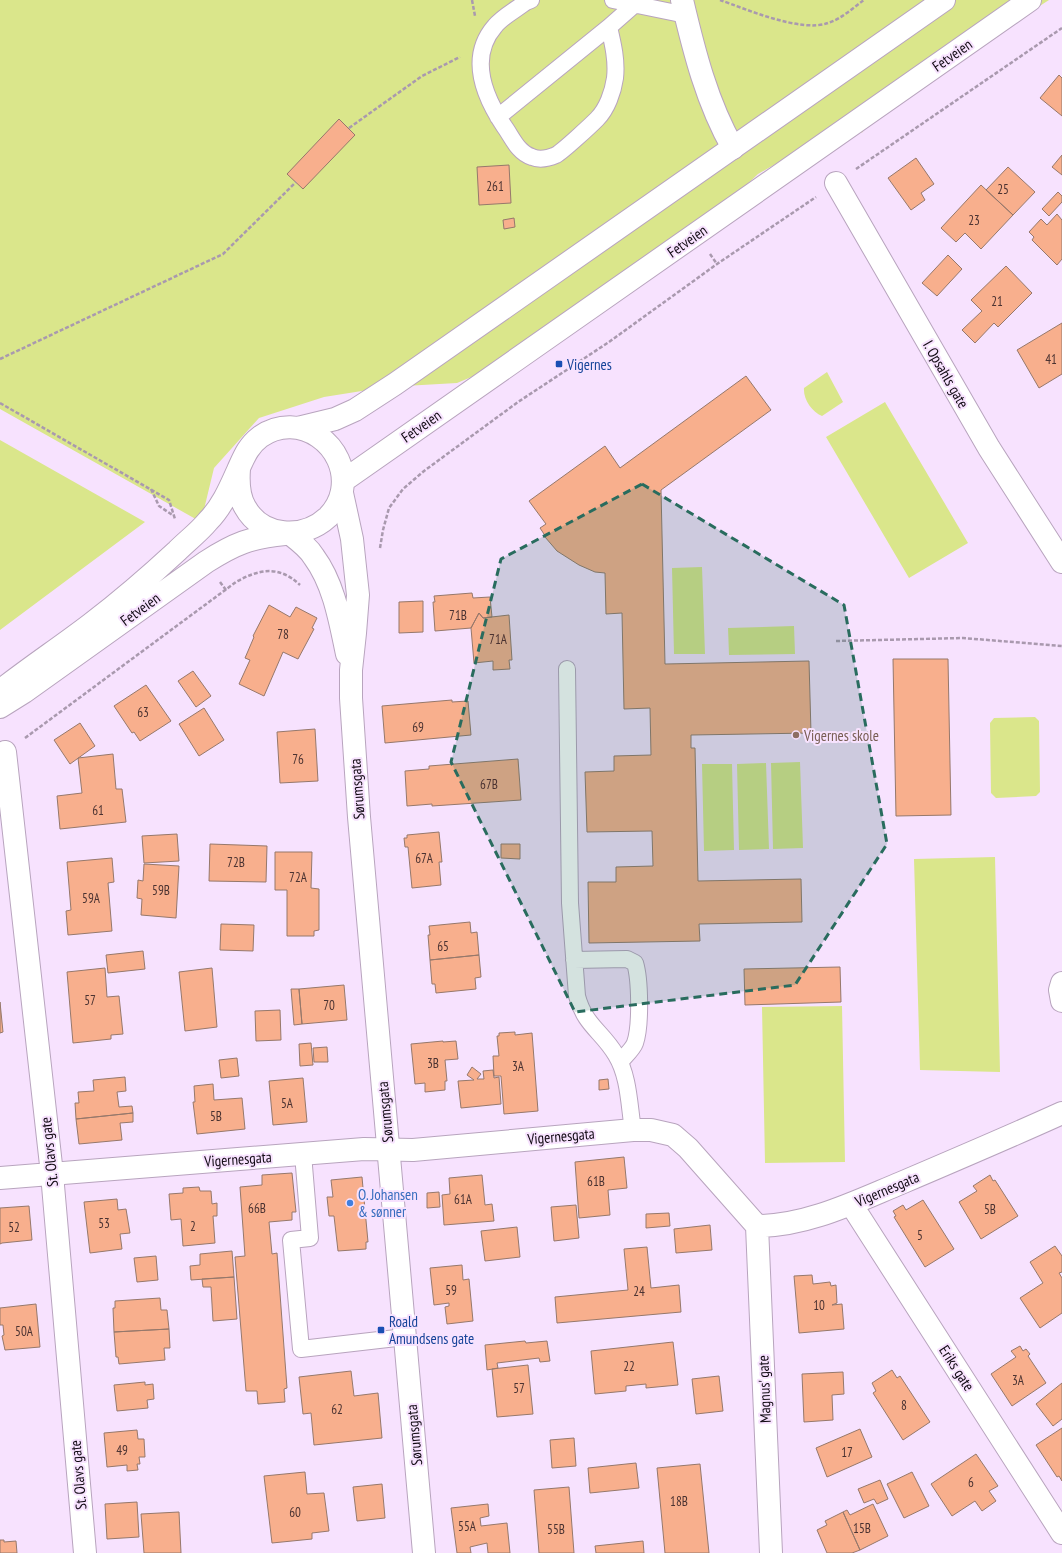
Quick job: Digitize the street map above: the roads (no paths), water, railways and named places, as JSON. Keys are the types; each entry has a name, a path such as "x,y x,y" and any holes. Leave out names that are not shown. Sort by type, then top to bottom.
{"main road":[{"path":"298,428 310,431 321,437 330,446 337,456 342,468 342,487 337,504 331,514 322,522 301,532 289,533 276,531 264,526 253,518 245,507 240,495 238,482 239,469 243,456 260,437 272,431 285,428 298,428 335,419 355,410 395,384 944,0"},
{"name":"Fetveien","path":"342,487 1030,0"},
{"path":"684,8 710,99 722,128 733,148"},
{"name":"I. Opsahls gate","path":"836,183 989,448 1062,562"},
{"name":"Fetveien","path":"0,691 90,625 140,585 209,521 224,500 239,469"},
{"name":"Sørumsgata","path":"342,487 352,539 358,595 351,670 351,698 358,804 424,1553"},
{"name":"Fetveien","path":"0,707 24,692 225,550 246,540 261,536 289,533"},
{"name":"Sørumsgata","path":"289,533 304,545 314,557 324,574 334,598 351,670"},
{"name":"St. Olavs gate","path":"2,754 52,1174 85,1553"},
{"path":"1062,983 1060,990 1062,1001"},
{"name":"Vigernesgata","path":"0,1178 364,1149 413,1150 633,1130 651,1130 673,1135 688,1148 756,1226 766,1226 821,1216 981,1150 1062,1113"},
{"name":"Eriks gate","path":"851,1204 1062,1533"},
{"name":"Magnus' gate","path":"756,1226 771,1553"}],"lane":[{"path":"531,0 526,2 495,26 485,43 480,58 481,77 487,95 498,117 521,151 532,157 545,159 556,155 597,119 610,100 615,79 616,56 609,27"},
{"path":"613,0 634,4 684,8"},
{"path":"498,117 609,27 634,4"},
{"path":"567,669 570,902 577,996 580,1009 586,1019 615,1053 620,1062 626,1083 633,1130"},
{"path":"574,960 628,958 635,963 638,973 638,1023 635,1044 620,1062"},
{"path":"303,1154 310,1238 291,1240 301,1349 405,1337"}],"place":[{"name":"Vigernes","path":"559,364"},
{"name":"Vigernes skole","path":"796,735"},
{"name":"O. Johansen & sønner","path":"350,1203"},
{"name":"Roald Amundsens gate","path":"381,1330"}]}
